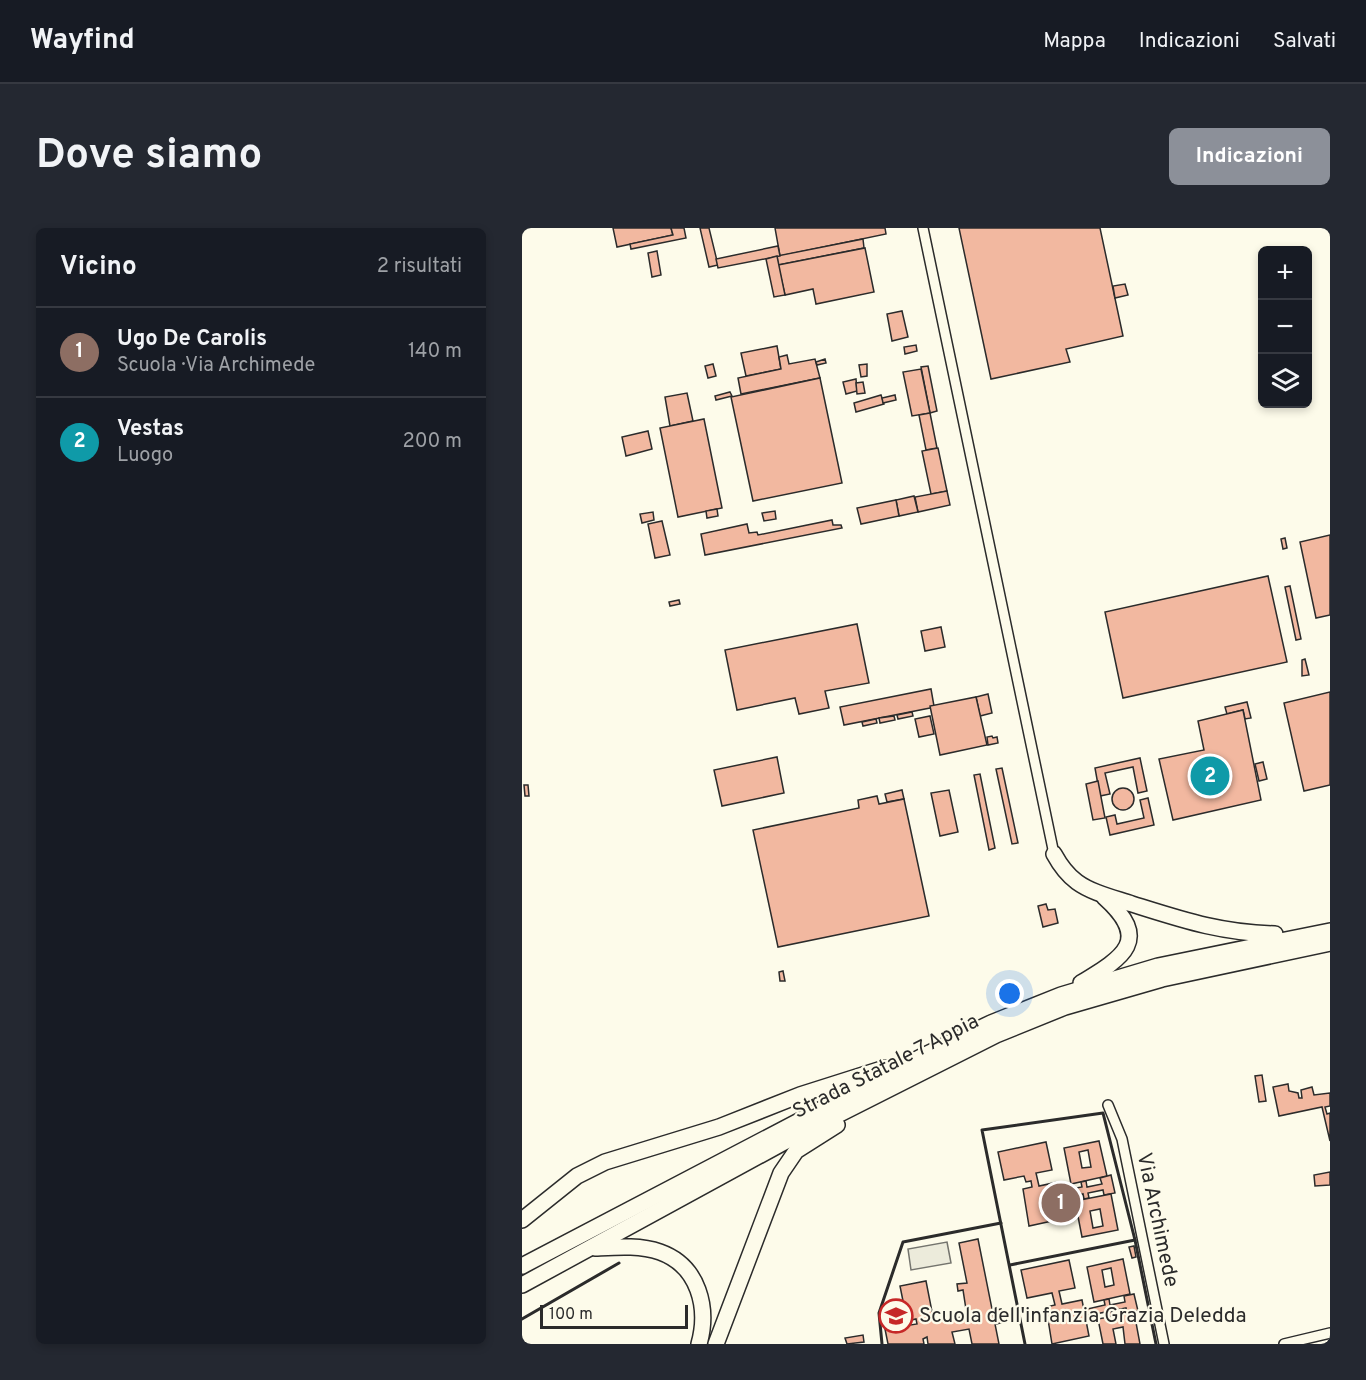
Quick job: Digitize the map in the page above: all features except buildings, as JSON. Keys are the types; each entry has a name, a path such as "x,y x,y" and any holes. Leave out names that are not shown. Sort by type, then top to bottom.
{"highway":[{"path":"1054,854 1064,871 1078,883 1099,893 1209,928 1238,933 1299,935"},
{"path":"1061,995 1114,963 1127,949 1130,932 1123,915 1099,893"},
{"name":"Strada Statale 7 Appia","path":"522,1266 925,1055 991,1023 1061,995 1158,966 1299,935 1330,931"},
{"name":"Strada Statale 7 Appia","path":"522,1285 788,1140 996,1035 1065,1007 1162,979 1330,944"},
{"path":"522,1220 577,1176 605,1162 719,1127 800,1095 925,1055"},
{"path":"716,1344 781,1173 796,1151 905,1080"},
{"path":"592,1248 641,1249 660,1252 681,1264 693,1279 701,1295 704,1314 699,1344"}],"street":[{"path":"923,228 1054,854"},
{"name":"Via Archimede","path":"1108,1105 1122,1139 1164,1344"},
{"path":"1284,1344 1330,1333"}],"shaded area":[{"path":"947,1242 951,1263 911,1270 908,1249"}],"wall":[{"path":"1025,1344 982,1130 1103,1113 1135,1240 1156,1344"},
{"path":"882,1344 879,1313 903,1242 1001,1223"},
{"path":"1010,1265 1135,1240"},
{"path":"522,1319 619,1263"}],"place":[{"name":"Vestas","path":"1210,776"},
{"name":"Ugo De Carolis","path":"1061,1203"},
{"name":"Scuola dell'infanzia Grazia Deledda","path":"896,1316"}]}
